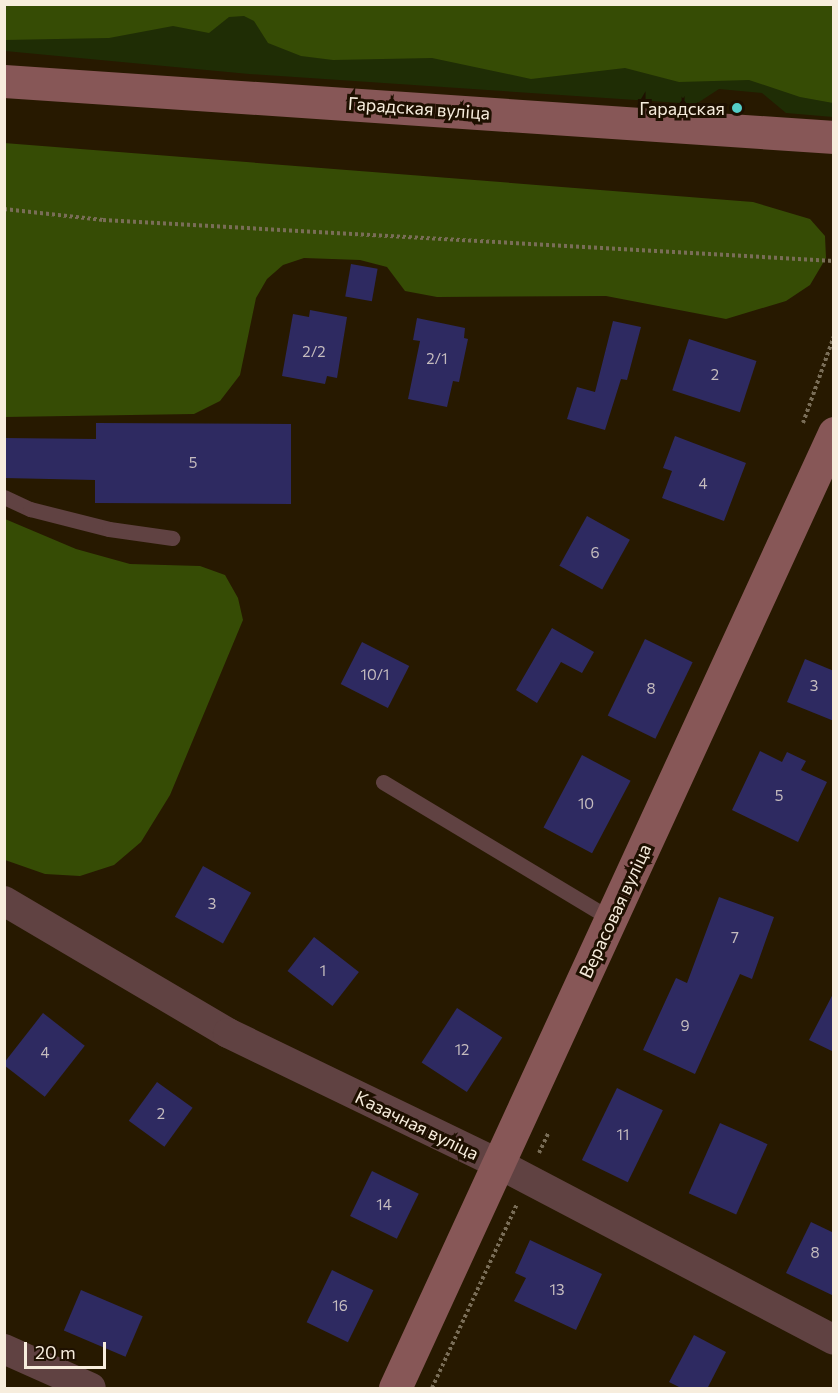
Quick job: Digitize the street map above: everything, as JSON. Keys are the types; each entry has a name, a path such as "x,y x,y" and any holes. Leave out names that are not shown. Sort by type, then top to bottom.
{"street":[{"name":"Гарадская вуліца","path":"4,81 834,137"},
{"name":"Верасовая вуліца","path":"396,1389 834,433"},
{"name":"Казачная вуліца","path":"4,901 228,1033 499,1164 834,1340"},
{"path":"4,1349 91,1389"}],"lane":[{"path":"4,497 30,509 98,526 172,538"},
{"path":"383,782 612,918"}],"path":[{"path":"4,209 103,220 834,261"}],"green space":[{"path":"4,5 833,5 833,117 786,113 762,93 719,89 696,104 249,74 5,51"},
{"path":"4,5 833,5 833,103 800,97 749,80 679,82 625,68 531,79 432,58 333,60 301,56 268,43 254,21 244,16 229,17 209,33 173,26 109,38 5,40"},
{"path":"4,143 753,202 810,219 825,236 826,258 810,285 786,301 726,319 606,296 437,297 405,291 387,267 360,260 304,258 283,265 267,279 256,298 240,375 220,401 194,414 5,417"},
{"path":"5,519 76,549 130,564 200,566 225,575 238,598 243,620 170,795 141,842 114,865 80,876 45,874 5,860"}],"building":[{"path":"351,264 378,269 372,301 345,296"},
{"path":"310,310 347,317 337,378 327,376 325,384 282,376 293,314 309,317"},
{"path":"417,318 465,328 464,338 468,339 459,382 453,381 447,407 408,399 420,341 413,340"},
{"path":"613,321 641,327 627,380 621,379 605,430 567,419 577,387 595,392"},
{"path":"689,339 757,361 740,412 672,390"},
{"path":"96,423 291,424 291,504 95,503 95,480 4,478 4,438 96,439"},
{"path":"675,436 746,463 724,521 662,498 672,471 663,468"},
{"path":"587,516 630,540 602,590 559,566"},
{"path":"552,628 594,652 582,673 561,662 537,703 516,690"},
{"path":"645,639 693,662 655,739 608,715"},
{"path":"362,642 409,666 388,708 341,684"},
{"path":"805,659 834,671 834,721 787,702"},
{"path":"760,751 782,762 787,752 806,761 801,770 827,782 798,842 732,810"},
{"path":"582,755 631,781 592,853 544,827"},
{"path":"203,866 251,893 223,943 175,917"},
{"path":"719,897 774,917 752,979 740,974 695,1074 643,1050 676,978 687,983"},
{"path":"314,937 359,972 332,1006 288,971"},
{"path":"834,992 834,1052 809,1040"},
{"path":"457,1008 502,1037 467,1092 422,1063"},
{"path":"43,1013 85,1046 45,1097 4,1065"},
{"path":"157,1082 193,1108 164,1147 129,1121"},
{"path":"617,1088 663,1110 628,1182 582,1160"},
{"path":"720,1123 768,1144 736,1214 689,1193"},
{"path":"372,1171 419,1194 397,1239 350,1216"},
{"path":"811,1222 834,1233 834,1296 786,1273"},
{"path":"530,1240 602,1274 576,1330 514,1301 526,1278 515,1273"},
{"path":"332,1270 373,1290 348,1342 307,1322"},
{"path":"81,1290 143,1316 125,1357 64,1331"},
{"path":"694,1335 726,1352 707,1389 683,1389 669,1382"}],"place":[{"name":"Гарадская","path":"737,108"}]}
